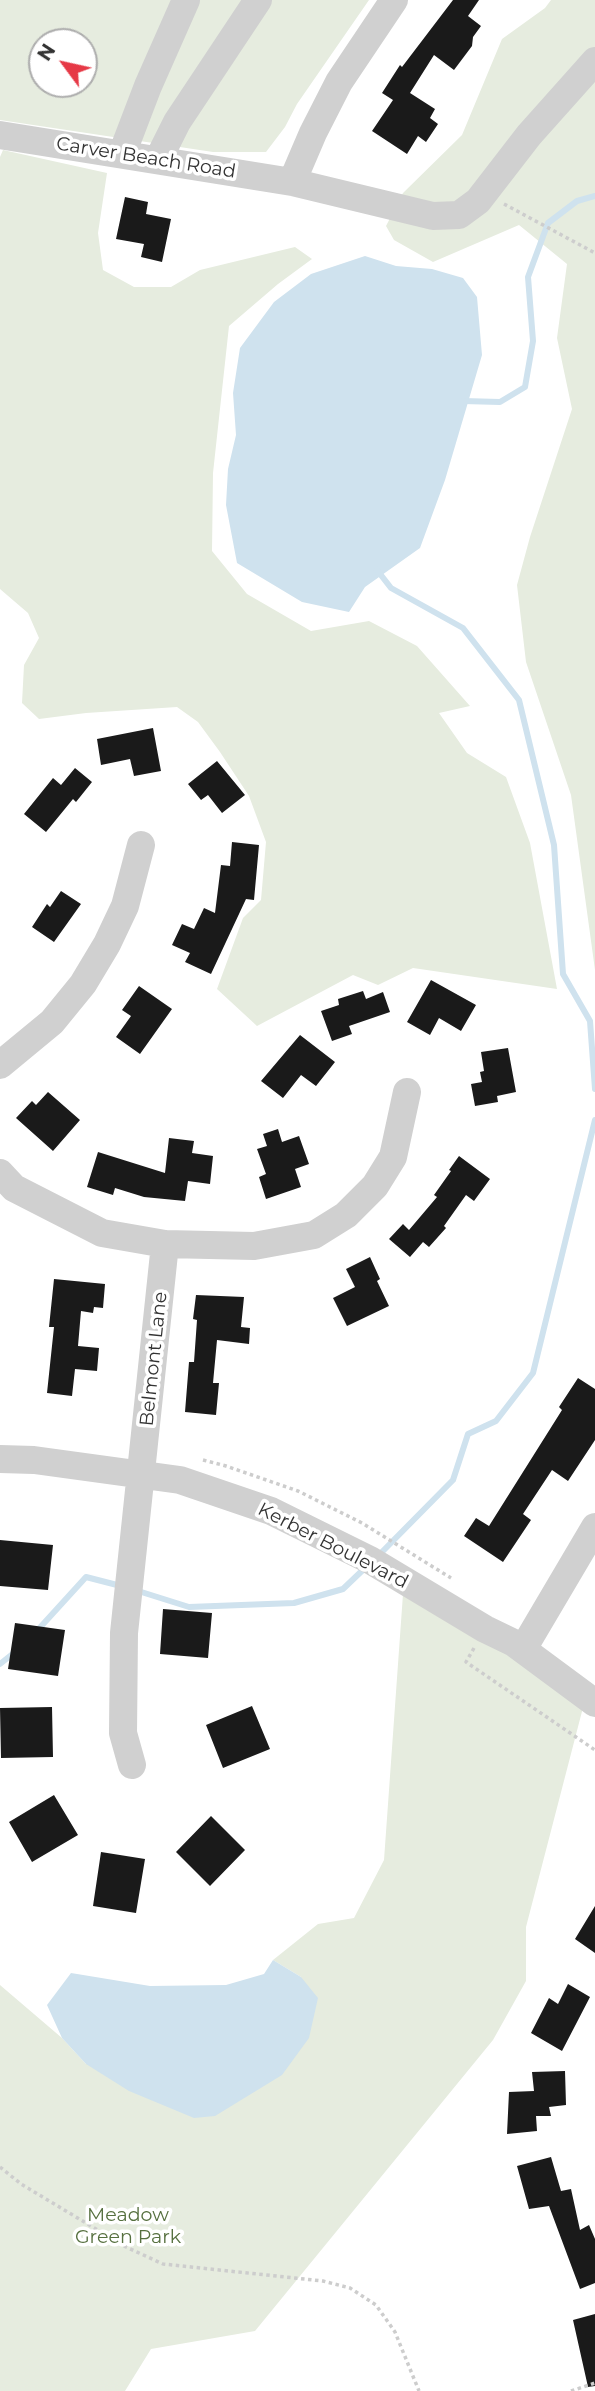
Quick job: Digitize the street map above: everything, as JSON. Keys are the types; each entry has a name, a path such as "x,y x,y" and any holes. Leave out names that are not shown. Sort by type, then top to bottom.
{"street":[{"path":"122,154 186,0"},
{"path":"158,160 177,122 258,0"},
{"path":"292,182 339,82 394,0"},
{"name":"Carver Beach Road","path":"0,135 292,182 433,216 459,215 483,195 529,135 595,61"},
{"path":"0,1065 52,1022 83,984 107,944 125,906 141,845"},
{"path":"0,1173 14,1188 102,1233 165,1244 254,1246 314,1235 346,1215 374,1186 393,1157 407,1092"},
{"name":"Belmont Lane","path":"132,1765 123,1733 124,1633 165,1244"},
{"name":"Kerber Boulevard","path":"0,1459 34,1460 180,1480 271,1511 370,1560 523,1649 595,1703"},
{"path":"523,1649 595,1527"}],"path":[{"path":"483,195 595,253"},
{"path":"485,1629 466,1662 595,1751"},
{"path":"0,2167 21,2184 114,2240 163,2264 323,2281 350,2288 376,2305 395,2332 419,2391"},
{"path":"571,2391 595,2383"}],"green space":[{"path":"0,0 369,0 266,152 213,152 0,120"},
{"path":"551,0 595,0 595,970 571,795 526,662 517,585 572,409 557,338 567,264 519,225 433,262 394,240 386,226 403,193 462,135 502,39 545,8"},
{"path":"3,150 107,173 98,233 103,270 134,287 171,287 200,270 295,247 312,259 229,326 213,473 212,551 247,594 311,631 369,621 417,646 470,706 439,713 467,753 506,777 530,843 557,989 413,968 378,985 353,975 257,1026 217,989 243,918 261,900 266,842 249,796 220,752 198,722 177,707 39,719 22,703 24,665 39,638 28,613 0,589 0,157"},
{"name":"Meadow Green Park","path":"404,1580 586,1696 526,1927 526,1981 493,2040 255,2331 151,2349 125,2391 0,2391 0,1985 62,2038 86,2064 301,1977 273,1960 318,1924 354,1918 384,1860"}],"water":[{"path":"365,256 396,266 432,269 463,278 477,297 482,355 445,480 420,548 365,587 349,612 302,602 237,563 226,505 228,469 236,435 233,393 240,348 274,302 311,274"},
{"path":"273,1960 301,1977 318,1998 309,2038 282,2075 215,2116 194,2118 129,2091 86,2064 62,2038 47,2005 71,1973 150,1986 226,1985 264,1974"}],"building":[{"path":"453,0 479,0 468,16 481,26 473,37 472,46 454,70 434,55 410,93 435,109 430,118 438,124 426,142 418,136 407,154 372,131 393,100 382,93 400,65 402,67"},
{"path":"125,197 148,202 146,214 171,219 162,262 141,257 144,244 116,239"},
{"path":"153,728 161,771 134,776 130,759 101,765 97,739"},
{"path":"217,761 245,795 222,813 208,795 201,800 188,784"},
{"path":"75,768 92,782 76,802 73,799 46,832 24,814 53,778 61,785"},
{"path":"232,842 259,845 254,900 246,899 211,974 185,962 190,953 172,945 182,924 194,929 204,908 215,913 221,865 230,866"},
{"path":"61,891 81,904 54,942 32,927 47,904 50,907"},
{"path":"431,980 476,1005 461,1031 439,1018 430,1035 407,1022"},
{"path":"139,986 172,1009 140,1054 116,1037 131,1016 122,1010"},
{"path":"363,991 366,999 383,992 390,1012 349,1026 352,1034 332,1041 321,1011 339,1005 338,999"},
{"path":"300,1035 335,1062 316,1086 301,1075 283,1098 261,1081"},
{"path":"508,1048 516,1092 497,1096 498,1102 475,1106 471,1084 482,1082 480,1072 484,1071 481,1052"},
{"path":"48,1092 80,1120 53,1151 16,1118 32,1101 36,1105"},
{"path":"278,1129 282,1142 299,1136 309,1164 295,1169 301,1187 266,1199 259,1177 266,1174 257,1149 267,1146 263,1134"},
{"path":"169,1138 194,1141 192,1153 213,1156 210,1184 188,1181 185,1201 144,1197 115,1188 113,1195 87,1187 98,1152 165,1173"},
{"path":"459,1156 490,1179 474,1201 466,1195 444,1226 446,1228 429,1247 423,1242 410,1257 389,1239 403,1224 409,1230 437,1197 434,1195"},
{"path":"370,1257 380,1279 377,1281 389,1306 347,1326 333,1298 355,1287 346,1269"},
{"path":"54,1279 105,1284 103,1308 94,1307 93,1313 81,1311 78,1346 99,1348 97,1371 75,1369 72,1396 47,1393 54,1327 49,1327"},
{"path":"196,1295 244,1297 241,1327 250,1328 249,1344 217,1340 213,1383 219,1383 216,1415 185,1412 189,1362 194,1362 197,1320 193,1319"},
{"path":"578,1378 595,1389 595,1440 568,1481 552,1470 523,1514 531,1520 503,1562 464,1536 476,1518 489,1526 562,1410 559,1407"},
{"path":"0,1540 53,1545 48,1590 0,1586"},
{"path":"163,1609 212,1613 208,1658 160,1654"},
{"path":"15,1623 65,1630 58,1676 8,1669"},
{"path":"252,1706 270,1749 223,1768 206,1725"},
{"path":"52,1707 53,1757 1,1758 0,1708"},
{"path":"54,1795 78,1835 32,1862 9,1822"},
{"path":"211,1816 245,1850 210,1886 176,1852"},
{"path":"101,1852 145,1859 136,1913 93,1906"},
{"path":"595,1906 595,1953 575,1939"},
{"path":"568,1984 590,1997 562,2051 531,2033 549,1998 558,2004"},
{"path":"565,2071 566,2105 549,2107 551,2116 536,2116 537,2131 507,2134 509,2092 534,2091 532,2072"},
{"path":"551,2157 561,2191 571,2189 580,2230 589,2225 595,2239 595,2283 580,2289 549,2206 529,2209 517,2166"},
{"path":"595,2314 595,2386 588,2387 573,2320"}],"waterway":[{"path":"463,401 500,402 525,387 533,341 528,277 548,223 577,201 595,196"},
{"path":"377,570 391,588 463,628 519,700 554,845 563,974 590,1021 595,1089"},
{"path":"379,1555 453,1480 468,1434 496,1421 533,1373 595,1120"},
{"path":"135,1590 189,1607 294,1603 343,1589 366,1567"},
{"path":"35,1633 86,1577 121,1586"},
{"path":"0,1664 15,1652"}]}
